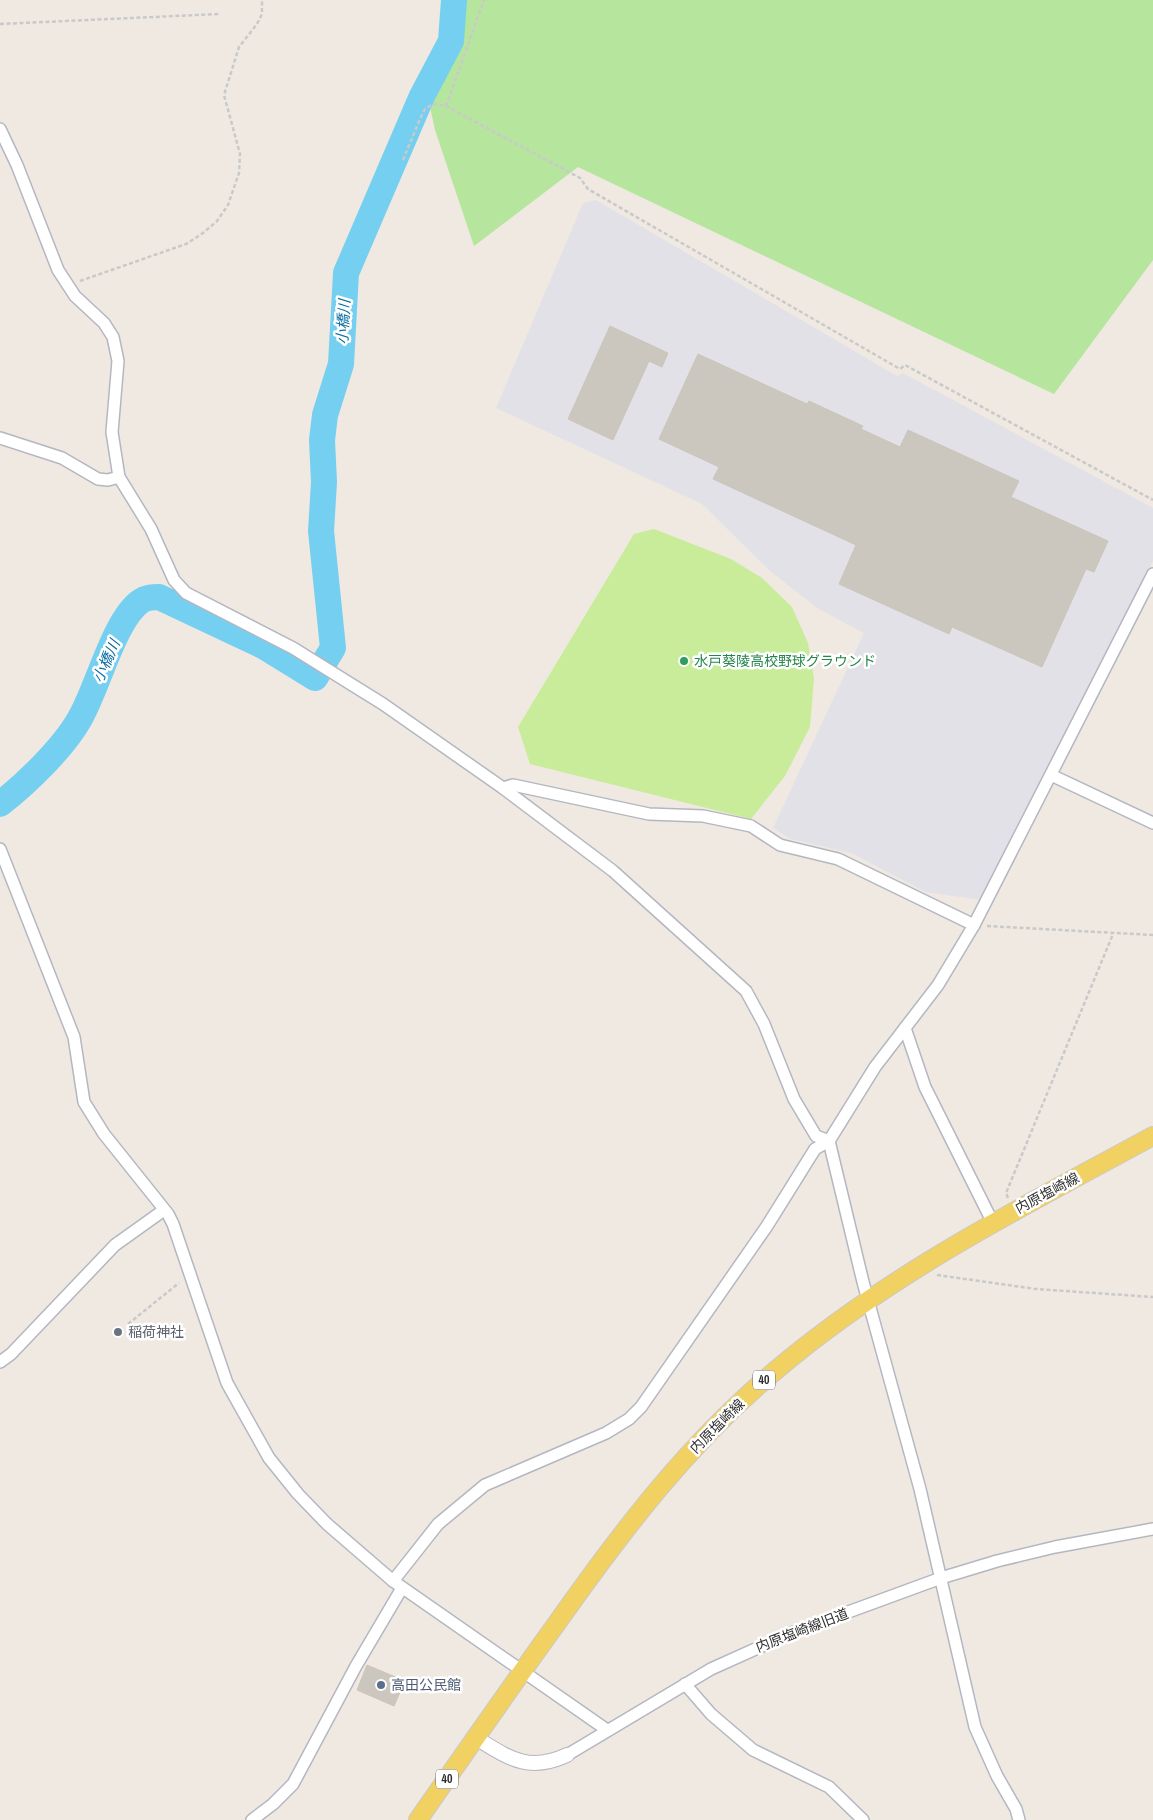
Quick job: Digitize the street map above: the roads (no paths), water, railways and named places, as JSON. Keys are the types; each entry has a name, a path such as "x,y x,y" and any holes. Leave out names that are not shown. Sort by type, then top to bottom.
{"main road":[{"name":"内原塩崎線","path":"418,1820 621,1533 697,1445 773,1372 868,1298 926,1260 1153,1136"}],"street":[{"path":"0,129 17,165 58,270 75,296 104,324 113,337 118,361 112,432 119,477 151,529 174,580 186,593 302,653 383,704 503,788 613,870 746,991 764,1024 794,1099 816,1136 829,1142"},
{"path":"0,438 62,458 98,479 108,480 119,477"},
{"path":"252,1820 273,1804 293,1784 398,1584 438,1524 485,1485 606,1433 629,1419 641,1407 767,1226 815,1149 829,1142 875,1067 938,985 974,926 1153,574"},
{"path":"1051,775 1153,823"},
{"path":"503,788 513,785 649,814 703,816 751,826 780,845 838,859 974,926"},
{"path":"0,849 74,1037 84,1102 104,1134 173,1224 227,1383 269,1458 298,1494 327,1524 398,1584 608,1730"},
{"path":"905,1028 925,1087 993,1222"},
{"path":"829,1142 941,1578 975,1727 997,1776 1016,1809 1019,1820"},
{"path":"0,1362 11,1354 115,1245 164,1210"},
{"name":"内原塩崎線旧道","path":"476,1738 506,1756 524,1763 541,1763 567,1755 685,1684 747,1652 792,1633 941,1578 997,1561 1055,1546 1153,1529"},
{"path":"685,1684 711,1714 753,1750 829,1787 863,1820"}],"waterway":[{"name":"小橋川","path":"325,661 333,648 321,531 324,482 322,440 325,415 341,364 346,273 422,96 451,41 454,0"},
{"name":"小橋川","path":"0,804 43,765 72,731 86,707 122,623 131,610 141,601 152,597 159,597 263,646 315,678 317,675"}],"place":[{"name":"水戸葵陵高校野球グラウンド","path":"684,661"},
{"name":"稲荷神社","path":"118,1332"},
{"name":"高田公民館","path":"381,1685"}]}
